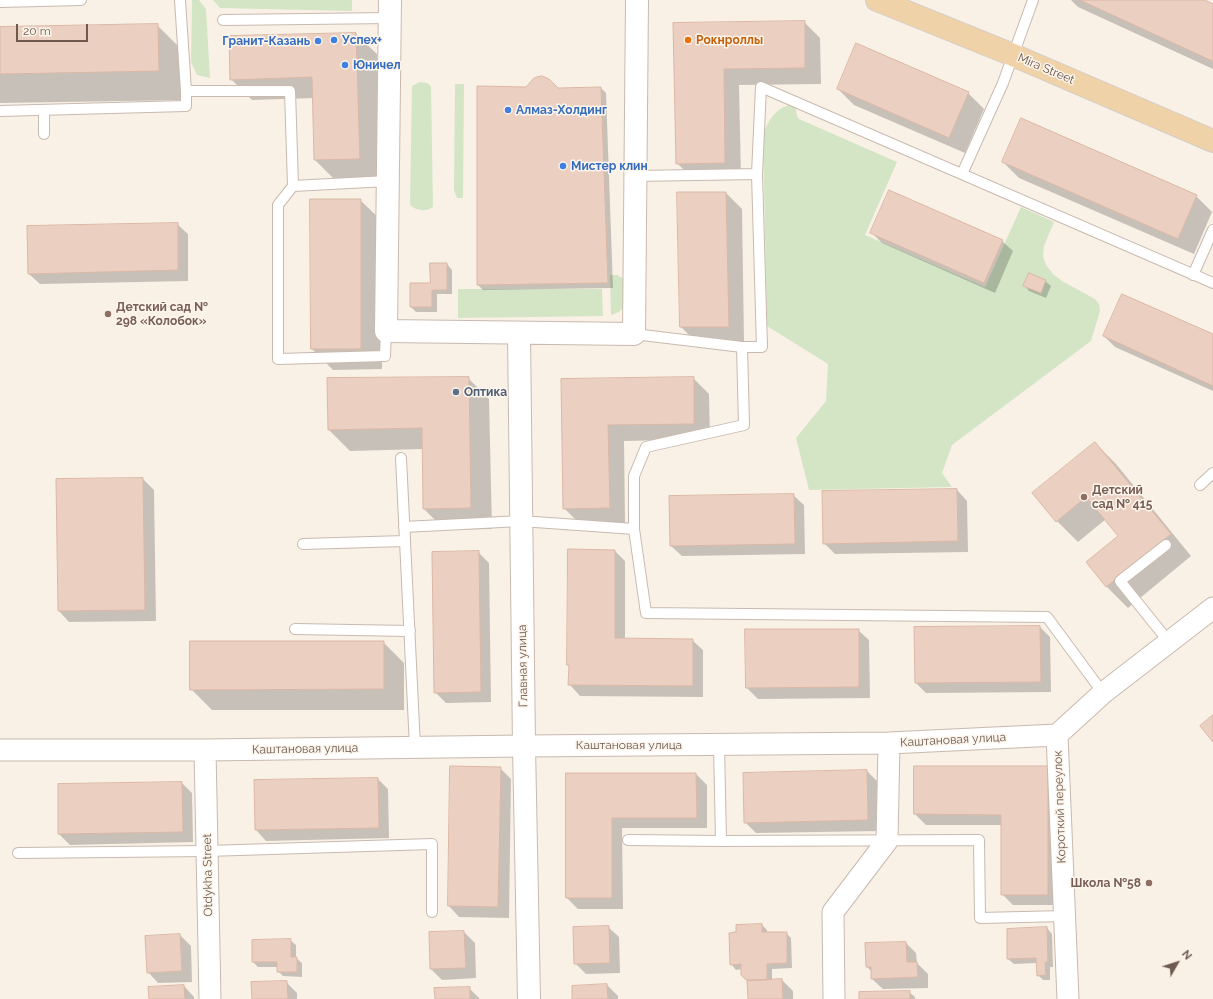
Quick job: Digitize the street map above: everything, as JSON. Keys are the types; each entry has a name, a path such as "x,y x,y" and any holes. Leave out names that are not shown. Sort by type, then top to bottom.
{"main road":[{"name":"Mira Street","path":"877,0 1013,55 1213,141"}],"street":[{"path":"390,9 386,331 519,334 634,334 637,0"},
{"name":"Главная улица","path":"519,334 529,999"},
{"path":"1057,735 1103,693 1213,608"},
{"name":"Каштановая улица","path":"0,750 205,750 719,744 889,744 1057,735"},
{"name":"Короткий переулок","path":"1057,735 1068,999"},
{"path":"834,999 833,912 887,841 889,744"},
{"name":"Otdykha Street","path":"205,750 210,999"}],"lane":[{"path":"0,2 82,0"},
{"path":"0,111 186,106 180,0"},
{"path":"962,174 1003,83 1033,0"},
{"path":"223,20 390,9"},
{"path":"634,334 742,347 762,347 757,174 761,87 1213,283"},
{"path":"186,91 290,91 293,186 278,205 278,359 385,356 386,331"},
{"path":"44,110 44,134"},
{"path":"635,176 757,174"},
{"path":"293,186 388,181"},
{"path":"1193,275 1213,230"},
{"path":"742,347 744,425 646,447 634,476 634,529 646,613 1047,617 1103,693"},
{"path":"401,458 415,747"},
{"path":"1200,485 1213,473"},
{"path":"404,527 521,521 634,529"},
{"path":"303,544 405,541"},
{"path":"1166,545 1120,581 1169,642"},
{"path":"295,629 410,631"},
{"path":"719,744 721,841"},
{"path":"628,840 980,840 980,918 1065,916"},
{"path":"18,853 207,851 432,844 432,912"}],"green space":[{"path":"192,0 199,0 206,9 210,78 197,75 191,62"},
{"path":"213,0 352,0 352,11 220,8"},
{"path":"420,82 427,83 431,86 433,207 424,210 415,209 410,205 412,86"},
{"path":"455,84 464,84 463,198 457,198 454,190"},
{"path":"789,105 795,105 799,119 897,162 865,235 985,287 1021,207 1054,222 1044,246 1043,256 1046,265 1053,274 1062,281 1095,299 1099,304 1100,311 1091,341 952,445 942,473 952,487 809,490 796,438 826,401 828,364 767,326 763,134 767,124 773,116 779,110"},
{"path":"610,275 617,275 624,279 624,307 619,312 611,315"},
{"path":"458,289 602,289 603,316 458,318"}],"building":[{"path":"1080,0 1205,0 1213,4 1213,61"},
{"path":"805,21 805,68 724,69 725,163 676,164 673,23"},
{"path":"158,24 159,71 0,74 0,27"},
{"path":"356,33 360,159 314,160 312,77 230,80 229,36"},
{"path":"856,43 969,92 949,138 837,89"},
{"path":"542,76 549,79 558,88 601,87 608,283 477,285 477,86 526,87 534,78"},
{"path":"1021,118 1197,195 1178,239 1002,162"},
{"path":"889,190 1003,240 984,283 870,233"},
{"path":"677,192 726,192 729,327 680,327"},
{"path":"310,199 361,199 361,349 311,349"},
{"path":"178,223 178,270 28,274 27,226"},
{"path":"430,263 447,263 447,290 432,290 432,307 410,307 410,283 430,283"},
{"path":"1029,273 1046,280 1041,293 1023,286"},
{"path":"1122,294 1213,334 1213,386 1103,336"},
{"path":"469,377 471,508 423,509 422,428 328,430 327,378"},
{"path":"694,377 694,424 608,425 610,508 563,509 561,379"},
{"path":"1095,442 1171,534 1106,587 1086,562 1118,536 1086,497 1056,522 1032,493"},
{"path":"143,478 145,610 58,611 56,479"},
{"path":"957,489 958,541 823,544 822,491"},
{"path":"794,494 795,544 670,546 669,496"},
{"path":"568,549 615,550 615,638 693,639 693,686 568,685"},
{"path":"479,551 481,692 434,693 432,552"},
{"path":"1040,626 1041,682 915,683 914,627"},
{"path":"745,629 859,629 859,687 746,688"},
{"path":"190,641 384,641 384,689 190,690"},
{"path":"1213,715 1213,742 1200,726"},
{"path":"450,766 501,767 498,907 448,906"},
{"path":"914,766 1048,766 1048,895 1001,895 1001,815 914,814"},
{"path":"867,770 868,820 744,823 743,773"},
{"path":"566,773 696,773 697,818 612,818 612,898 566,898"},
{"path":"378,778 379,828 255,830 254,780"},
{"path":"182,782 183,832 58,834 58,784"},
{"path":"762,924 762,932 787,932 787,963 767,964 767,980 746,980 741,975 741,964 730,965 729,933 736,932 736,925"},
{"path":"609,926 610,963 574,964 573,927"},
{"path":"1047,927 1048,962 1045,962 1046,975 1037,976 1036,958 1007,959 1007,929"},
{"path":"464,931 466,968 430,969 429,932"},
{"path":"180,934 182,971 147,973 145,936"},
{"path":"291,939 291,957 297,957 297,972 277,972 277,962 252,962 252,940"},
{"path":"906,942 907,962 917,962 918,977 871,979 871,967 866,967 865,943"},
{"path":"782,979 783,999 748,999 747,981"},
{"path":"287,981 288,999 252,999 251,982"},
{"path":"607,984 608,999 572,999 572,986"},
{"path":"184,985 185,999 149,999 148,987"},
{"path":"470,987 470,999 435,999 434,988"},
{"path":"910,991 910,999 859,999 859,992"}],"place":[{"name":"Успех+","path":"334,40"},
{"name":"Рокнроллы","path":"688,40"},
{"name":"Гранит-Казань","path":"318,41"},
{"name":"Юничел","path":"345,65"},
{"name":"Алмаз-Холдинг","path":"508,110"},
{"name":"Мистер клин","path":"563,166"},
{"name":"Детский сад № 298 «Колобок»","path":"108,314"},
{"name":"Оптика","path":"456,392"},
{"name":"Детский сад № 415","path":"1084,497"},
{"name":"Школа №58","path":"1149,883"}]}
